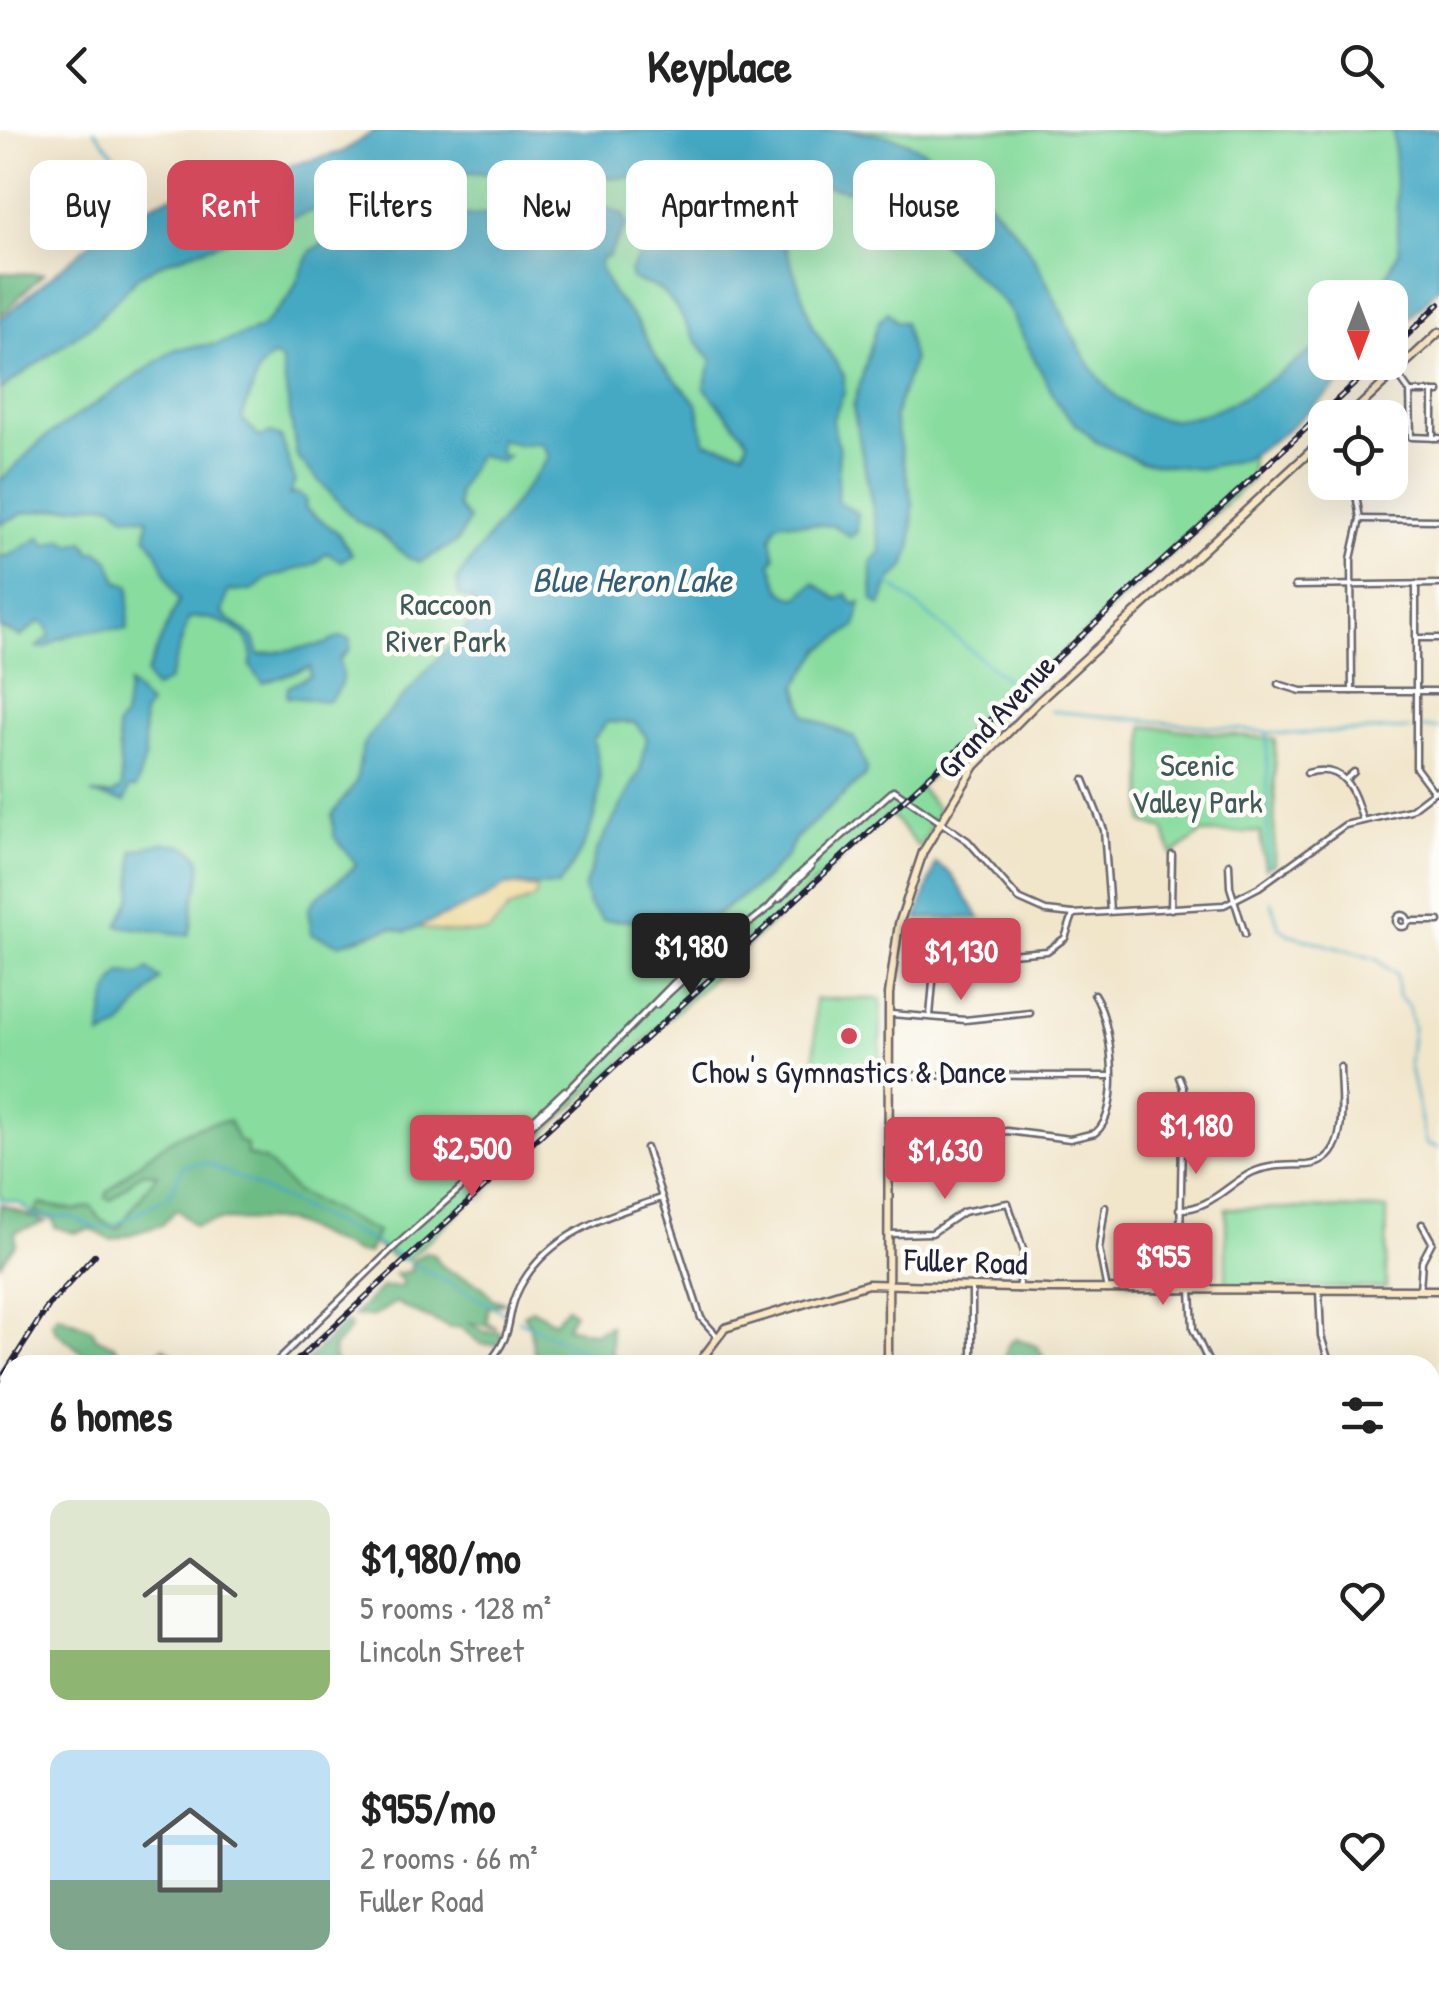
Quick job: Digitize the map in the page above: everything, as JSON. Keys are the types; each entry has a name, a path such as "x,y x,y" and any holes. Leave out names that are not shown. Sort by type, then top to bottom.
{"main road":[{"path":"1408,361 1439,332"},
{"path":"1366,400 1387,380"},
{"name":"Grand Avenue","path":"888,1355 888,1014 902,912 939,822 975,766 1038,702 1308,455"},
{"name":"Fuller Road","path":"703,1355 717,1336 732,1325 848,1288 888,1284 1106,1290 1439,1290"}],"street":[{"path":"1402,380 1410,392 1411,437 1436,438 1436,392 1410,392"},
{"path":"1352,691 1351,559 1360,519 1357,500"},
{"path":"1360,519 1439,520"},
{"path":"282,1355 529,1125 675,982 770,906 894,790 968,841 1019,899 1046,911 1073,914 1204,908 1236,900 1362,818 1410,810 1437,790 1416,768 1416,584"},
{"path":"1295,586 1439,584"},
{"path":"1416,638 1439,638"},
{"path":"1278,684 1301,691 1439,691"},
{"path":"1307,773 1325,770 1346,779 1356,792 1362,818"},
{"path":"1346,779 1354,772"},
{"path":"1084,780 1104,830 1110,911"},
{"path":"1171,909 1172,855"},
{"path":"1229,864 1228,882 1245,934"},
{"path":"930,1016 935,960 1047,951 1064,938 1073,914"},
{"path":"1408,920 1439,920"},
{"path":"888,1138 961,1138 1007,1131 1079,1138 1095,1133 1106,1122 1110,1076 1109,1027 1094,994"},
{"path":"888,1014 965,1020 1030,1013"},
{"path":"1179,1209 1202,1207 1258,1170 1312,1164 1328,1156 1340,1135 1340,1067"},
{"path":"802,1075 1110,1076"},
{"path":"1179,1077 1183,1087 1180,1290"},
{"path":"646,1148 701,1318 717,1336"},
{"path":"496,1355 507,1340 517,1294 534,1268 587,1223 662,1198"},
{"path":"889,1234 932,1232 963,1212 1008,1203 1024,1252 1018,1289"},
{"path":"1106,1207 1099,1249 1106,1290"},
{"path":"1420,1290 1422,1262 1432,1242 1422,1224"},
{"path":"972,1288 972,1355"},
{"path":"1191,1290 1193,1329 1205,1355"},
{"path":"1319,1290 1320,1336 1327,1355"}],"green space":[{"path":"807,130 1402,130 1424,220 1398,280 1308,280 1308,365 1244,406 1156,426 1123,416 1074,354 1060,318 968,250 995,250 995,160 853,160 853,164"},
{"name":"Raccoon River Park","path":"606,166 626,166 626,250 833,250 833,170 853,179 853,250 978,250 1067,401 1251,438 1252,479 919,787 939,810 919,848 890,814 407,1260 394,1258 369,1240 253,1189 102,1228 35,1216 19,1203 0,1199 0,370 128,267 179,250 294,250 294,212 314,205 314,250 467,250 467,170 487,170 487,250 606,250"},
{"path":"0,273 43,274 0,316"},
{"name":"Scenic Valley Park","path":"1144,726 1275,739 1274,864 1265,869 1260,832 1202,833 1172,855 1164,829 1143,822"},
{"name":"Chow's Gymnastics & Dance","path":"815,999 881,999 880,1068 815,1072"},
{"path":"229,1121 238,1140 247,1145 247,1155 266,1161 296,1192 377,1232 368,1253 357,1253 287,1221 220,1220 194,1226 177,1209 162,1225 111,1240 91,1229 74,1233 55,1227 53,1219 34,1212 40,1204 76,1210 91,1206 101,1220 118,1229 157,1174 142,1172 111,1200 106,1198 119,1181 178,1136"},
{"path":"0,1204 45,1222 15,1232 16,1243 0,1264"},
{"path":"1226,1208 1387,1209 1386,1288 1226,1287"},
{"path":"426,1252 445,1268 479,1285 492,1299 505,1302 488,1308 487,1322 497,1328 467,1322 485,1332 501,1332 503,1339 496,1345 481,1344 460,1327 450,1328 396,1302 374,1316 353,1316 382,1287 401,1287 403,1282 395,1274 411,1271 411,1262"},
{"path":"567,1307 574,1313 566,1327 595,1333 610,1326 613,1355 534,1353 529,1323 523,1315 532,1309 554,1322"},
{"path":"58,1315 92,1329 96,1338 114,1345 122,1355 85,1355 52,1323"},
{"path":"349,1323 350,1329 333,1348 334,1355 312,1355"},
{"path":"1016,1338 1038,1347 1042,1355 1006,1355 1008,1345"},
{"path":"164,1347 174,1355 153,1355"}],"sand":[{"path":"506,885 537,888 535,898 509,909 488,932 443,932 418,927 487,898"}],"water":[{"path":"376,130 841,130 901,140 938,160 853,160 853,191 833,188 833,160 626,160 626,178 606,178 606,160 487,160 487,173 467,173 467,160 314,160 314,210 294,217 294,165 342,152"},
{"path":"1393,130 1439,130 1439,287 1408,321 1408,280 1384,280 1399,251"},
{"path":"166,198 167,250 199,250 139,276 94,323 0,390 0,320 82,250 147,250 147,207"},
{"name":"Blue Heron Lake","path":"606,208 623,215 626,225 608,257 601,259 600,267 611,291 638,323 658,360 697,403 705,442 744,451 748,440 704,387 712,360 681,315 658,289 632,279 630,271 644,250 787,250 813,327 844,375 844,393 832,421 839,448 837,501 857,513 857,532 850,537 835,526 782,522 776,525 771,539 775,557 771,563 786,594 798,597 814,583 837,599 847,594 853,604 861,602 856,626 821,650 797,685 805,715 855,738 867,769 864,777 795,839 787,856 762,882 715,916 683,922 603,920 589,905 584,889 597,850 640,771 647,738 635,723 607,722 593,740 600,778 594,816 580,853 558,886 506,885 487,898 406,932 391,928 339,944 312,934 308,910 318,896 356,864 334,836 332,815 356,782 363,745 474,619 472,600 459,596 457,579 549,457 541,443 518,445 500,439 499,455 508,456 501,462 478,454 458,492 458,507 469,520 457,542 420,562 408,558 380,533 355,520 297,457 281,359 271,357 259,370 242,418 259,437 271,433 281,437 295,481 289,495 296,493 305,498 306,509 337,532 352,554 341,561 327,553 314,564 266,579 252,591 228,591 222,614 254,638 259,655 325,644 340,637 350,639 350,650 339,660 342,682 329,701 287,697 288,687 310,676 310,667 263,683 250,666 252,654 243,635 222,622 199,618 189,618 169,680 154,689 146,674 179,600 146,536 148,518 125,516 113,505 96,504 24,513 0,524 0,481 43,439 176,349 218,344 260,329 290,296 311,251 467,250 467,216 487,215 487,250 606,250"},
{"path":"995,209 1031,253 1085,358 1103,383 1124,403 1149,416 1178,419 1217,409 1255,390 1308,354 1308,380 1344,380 1321,400 1308,400 1308,411 1245,459 1199,469 1141,462 1096,442 1058,404 1007,306 949,250 995,250"},
{"path":"888,312 896,322 904,322 913,361 894,417 913,504 912,545 905,567 889,582 881,606 873,600 871,562 881,552 853,407 878,322"},
{"path":"41,537 46,545 63,539 71,545 84,541 91,553 97,551 109,560 118,582 130,586 127,630 83,632 46,648 37,647 50,636 46,624 38,622 21,637 0,628 0,555 8,556"},
{"path":"129,684 149,705 143,714 145,758 136,788 129,788 125,802 91,794 112,795 122,788 117,726 124,718"},
{"path":"162,843 194,851 201,864 188,935 118,926 132,895 133,851"},
{"path":"936,863 951,874 980,918 917,919"},
{"path":"148,969 160,979 120,1028 101,1037 111,987 121,973 140,975"}],"waterway":[{"path":"94,130 119,160"},
{"path":"888,582 1006,679"},
{"path":"1011,684 1018,691"},
{"path":"1023,696 1032,700"},
{"path":"1051,711 1286,734 1410,729"},
{"path":"1423,728 1439,728"},
{"path":"1267,733 1268,867"},
{"path":"1271,901 1279,927 1288,934 1376,959 1396,975 1398,996 1408,1006 1413,1027 1409,1064 1426,1144 1439,1148"},
{"path":"0,1199 19,1203 35,1216 71,1217 94,1227 111,1227 170,1196 183,1165 207,1163 369,1240 508,1315"},
{"path":"518,1320 590,1355"}],"railway":[{"path":"1408,334 1439,304"},
{"path":"303,1355 1359,380"},
{"path":"17,1355 49,1305 95,1255"}],"place":[{"name":"Chow's Gymnastics & Dance","path":"849,1036"}]}
